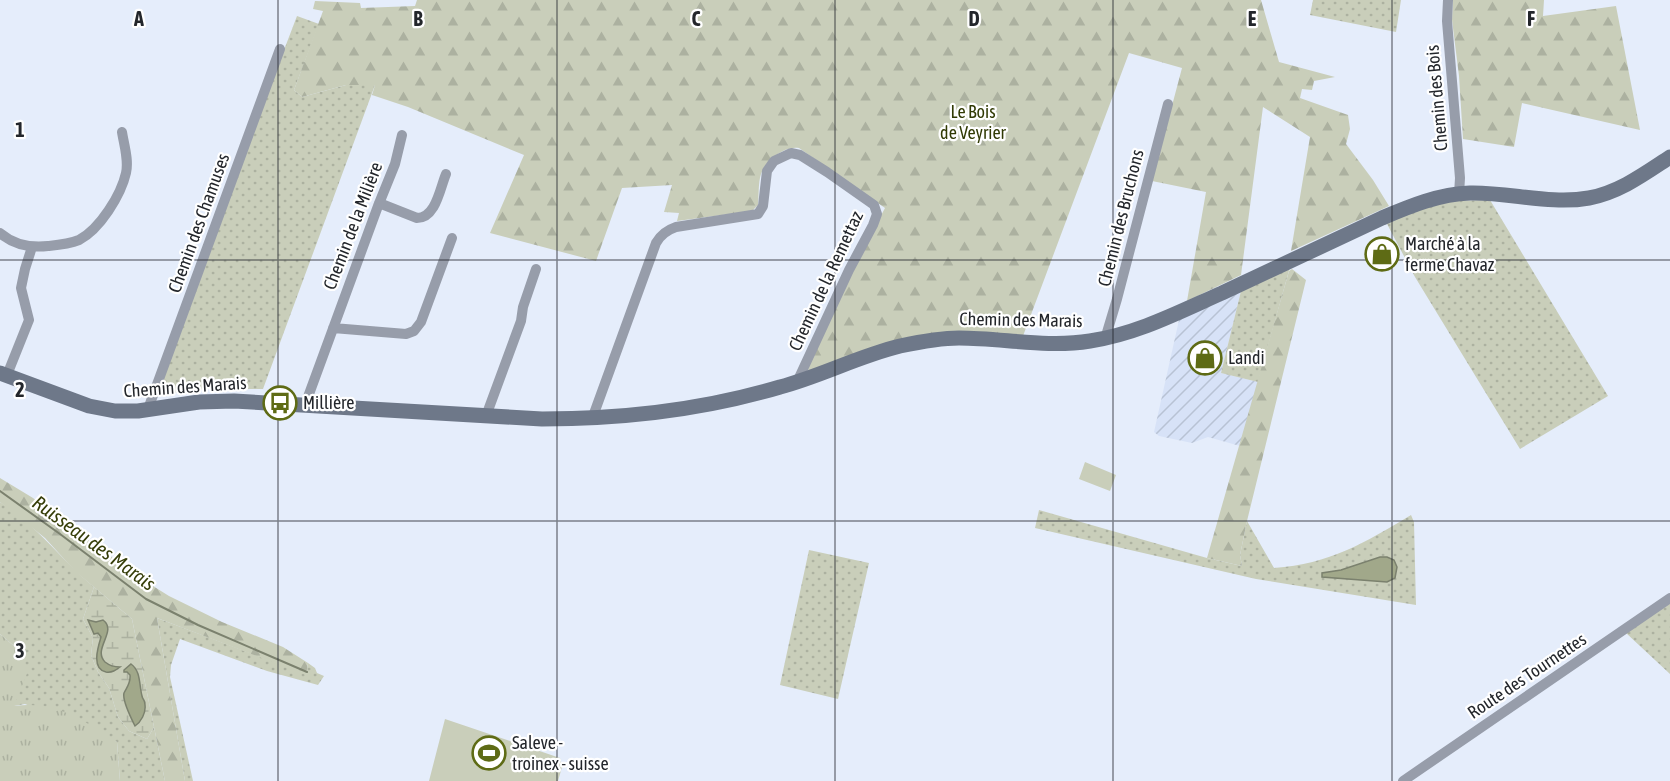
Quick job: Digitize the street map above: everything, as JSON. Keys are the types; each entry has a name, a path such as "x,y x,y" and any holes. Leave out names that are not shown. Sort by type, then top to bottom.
{"street":[{"name":"Chemin des Bois","path":"1448,0 1447,21 1460,178 1459,194"},
{"name":"Chemin des Chamuses","path":"148,410 280,49"},
{"name":"Chemin des Bruchons","path":"1105,339 1168,104"},
{"path":"0,233 14,242 32,247 69,244 92,231 116,198 126,175 122,132"},
{"name":"Chemin de la Milière","path":"305,405 395,164 402,135"},
{"name":"Chemin de la Remettaz","path":"592,419 656,243 670,224 676,227 758,214 763,206 767,171 774,161 791,153 800,155 827,172 877,209 876,219 849,270 797,382"},
{"name":"Chemin des Marais","path":"4,374 98,409 126,411 223,401 542,419 627,416 740,398 797,382 886,350 929,341 972,339 1054,344 1105,339 1137,330 1170,316 1398,211 1431,200 1459,194 1481,193 1567,200 1591,198 1622,187 1670,157"},
{"path":"379,203 417,218 423,218 432,210 446,174"},
{"path":"333,328 406,333 414,331 421,322 452,238"},
{"path":"4,374 29,320 21,288 32,247"},
{"path":"486,416 521,321 523,307 536,269"},
{"name":"Route des Tournettes","path":"1403,781 1670,598"}],"shaded area":[{"path":"1241,291 1221,373 1258,382 1240,446 1208,437 1192,443 1159,436 1154,432 1179,320"},
{"path":"1380,557 1394,560 1397,567 1395,578 1387,582 1322,577 1322,573 1341,570"},
{"path":"88,620 96,622 103,620 107,624 102,657 105,662 120,667 106,672 98,667 98,646 101,637 98,633 94,634"},
{"path":"131,664 138,674 145,703 143,717 135,726 124,700 130,675 124,670"}],"green space":[{"name":"Le Bois de Veyrier","path":"417,0 1261,0 1279,62 1335,77 1314,81 1312,90 1302,89 1300,98 1348,115 1350,129 1346,144 1389,206 1291,251 1310,137 1263,107 1241,275 1187,301 1206,192 1152,181 1182,68 1129,53 1023,336 966,331 808,371 809,360 885,208 799,148 794,148 776,155 763,169 759,181 758,205 752,211 677,221 679,213 664,212 672,185 622,188 596,261 490,233 524,155 408,107 372,95 375,85 346,85 302,97 294,90 323,11 313,9 315,1 360,3 361,8 415,6"},
{"path":"1313,0 1401,0 1396,32 1310,15"},
{"path":"1453,0 1544,0 1543,16 1616,6 1640,130 1522,103 1514,147 1463,139 1459,76 1452,20"},
{"path":"297,16 319,24 294,90 302,97 346,85 375,85 263,389 208,389 154,395 174,338"},
{"path":"1490,200 1608,396 1520,449 1415,277 1386,222 1441,201"},
{"path":"1290,267 1258,382 1221,373 1241,291"},
{"path":"1292,269 1306,280 1247,521 1240,555 1242,566 1207,558 1289,271"},
{"path":"1085,462 1116,475 1110,491 1079,479"},
{"path":"0,478 33,498 137,576 169,596 222,622 283,647 308,663 306,675 157,618 185,781 165,781 132,619 76,572 45,538 0,502"},
{"path":"0,502 37,531 94,587 83,619 93,638 91,655 98,672 109,688 118,717 129,731 147,739 154,727 165,781 120,781 117,742 25,704 14,706 14,646 0,634"},
{"path":"1039,510 1242,566 1240,555 1247,521 1274,568 1312,562 1346,551 1411,515 1414,522 1416,605 1256,579 1035,528"},
{"path":"809,550 869,563 838,699 780,685"},
{"path":"94,587 132,619 154,727 147,739 129,731 118,717 109,688 98,672 91,655 93,638 83,619"},
{"path":"1670,602 1670,674 1626,633"},
{"path":"157,618 306,674 308,663 315,668 317,673 324,676 318,685 267,671 180,639 171,665 170,677 193,781 185,781"},
{"path":"0,634 14,646 15,657 28,671 14,706 43,706 56,709 81,720 117,742 120,781 0,781"},
{"name":"Saleve - troinex - suisse","path":"445,719 560,758 562,767 558,781 429,781"}],"waterway":[{"name":"Ruisseau des Marais","path":"0,491 146,599 198,625 307,672"}],"place":[{"name":"Marché à la ferme Chavaz","path":"1382,254"},
{"name":"Landi","path":"1205,358"},
{"name":"Millière","path":"280,403"},
{"name":"Saleve - troinex - suisse","path":"489,753"}]}
